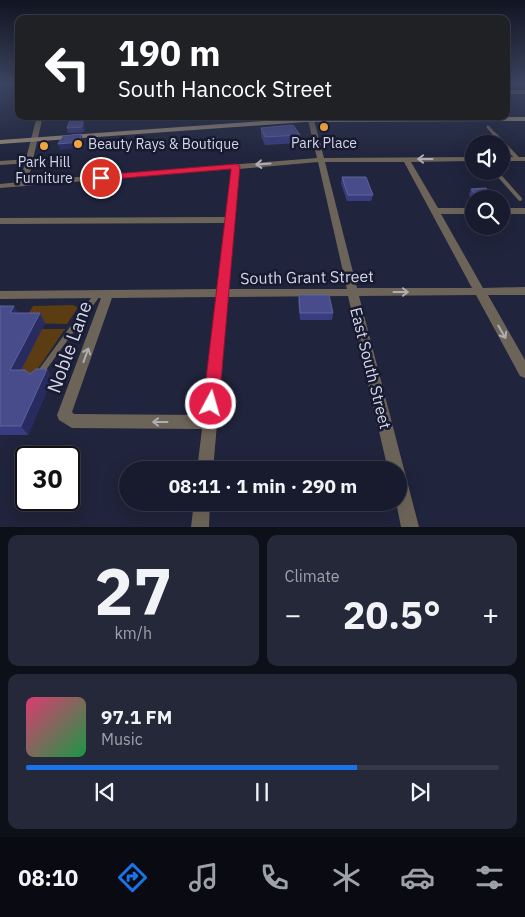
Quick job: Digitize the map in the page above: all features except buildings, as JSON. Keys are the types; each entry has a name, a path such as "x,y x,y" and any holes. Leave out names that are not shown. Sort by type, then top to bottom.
{"street":[{"path":"510,119 525,119"},
{"path":"24,184 39,120"},
{"path":"0,142 292,120"},
{"name":"East South Street","path":"306,120 321,160 394,461"},
{"path":"0,186 321,160 465,159"},
{"path":"406,160 525,372"},
{"path":"206,461 236,166"},
{"path":"510,211 525,210"},
{"path":"434,211 465,211"},
{"path":"0,221 229,220"},
{"name":"South Grant Street","path":"0,295 525,291"},
{"name":"Noble Lane","path":"102,295 64,415 72,421 209,422"},
{"path":"200,527 201,511"},
{"path":"406,511 410,527"}],"lane":[{"path":"488,127 521,159"},
{"path":"0,163 29,161"},
{"path":"503,180 520,200"},
{"path":"36,379 102,295"}],"shaded area":[{"path":"73,305 77,309 67,324 23,323 33,306"},
{"path":"42,329 65,329 31,379 16,379"}],"place":[{"name":"Park Place","path":"324,127"},
{"name":"Beauty Rays & Boutique","path":"78,144"},
{"name":"Park Hill Furniture","path":"44,146"}],"route":[{"path":"101,178 236,166 211,404"}]}
